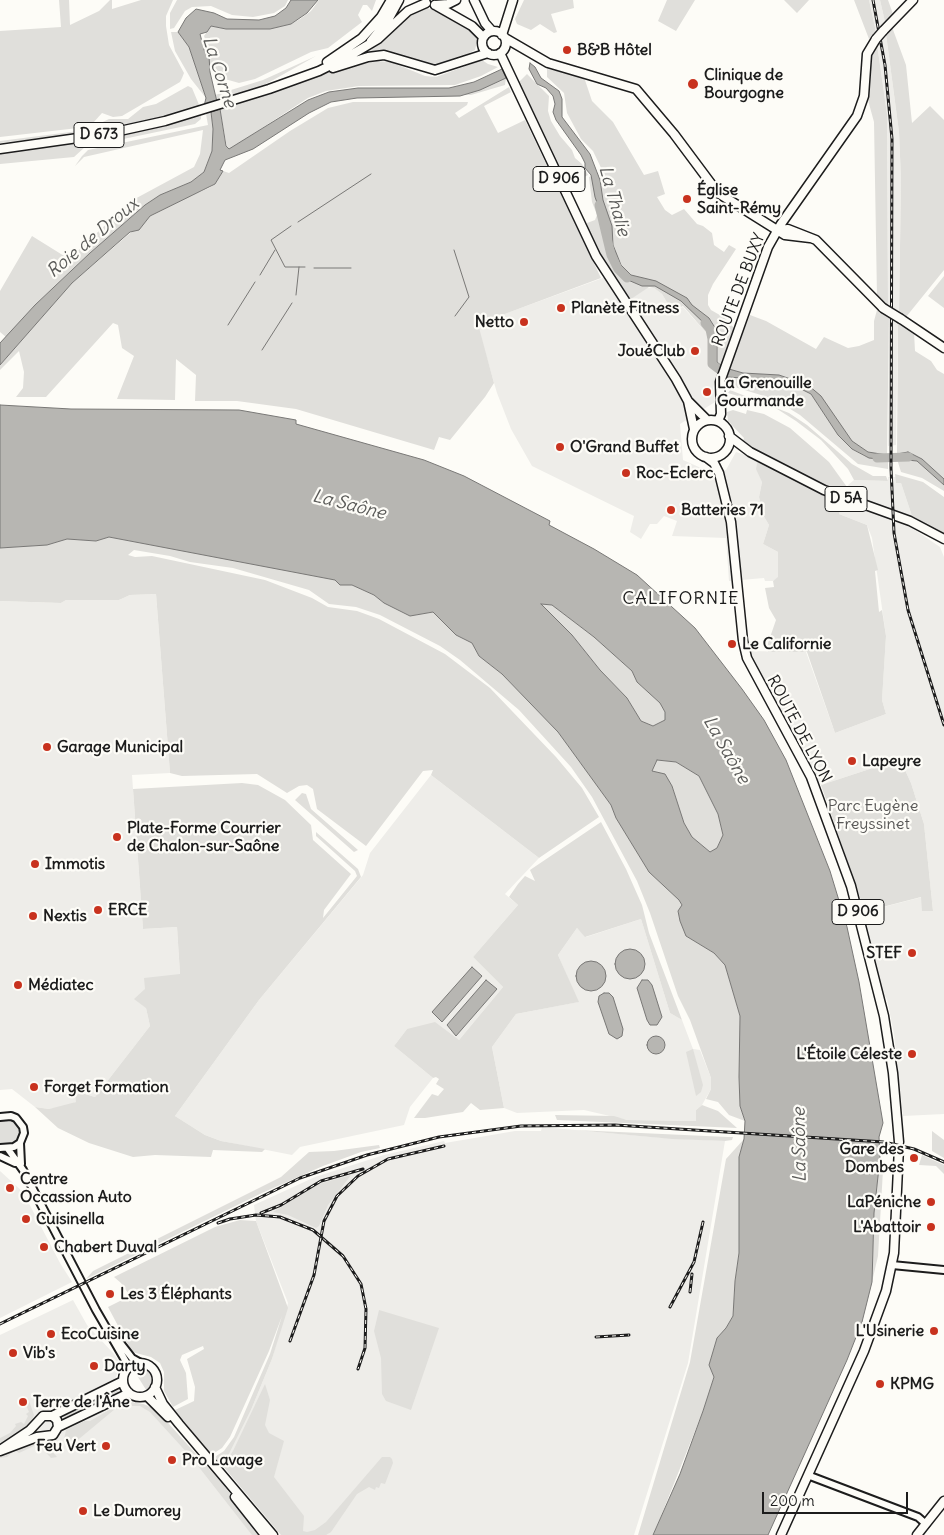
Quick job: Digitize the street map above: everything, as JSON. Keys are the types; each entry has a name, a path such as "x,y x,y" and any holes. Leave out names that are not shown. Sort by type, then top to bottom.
{"main road":[{"path":"290,82 338,56 362,38 381,17 391,0"},
{"name":"D 673","path":"370,43 388,20 399,0"},
{"path":"435,5 448,4 456,0"},
{"path":"474,0 485,23 492,31 523,49 554,65 636,89 674,134 715,190 777,230 788,229 810,238 824,247 883,308 944,348"},
{"path":"497,52 512,0"},
{"name":"ROUTE DE BUXY","path":"718,421 721,414 720,382 768,247 777,230 857,116 864,96 867,54 876,39 913,0"},
{"path":"424,1 435,5 472,26 483,37"},
{"name":"D 673","path":"0,149 106,134 197,113 290,82 319,71 378,39 408,11 424,1"},
{"path":"492,31 483,37 482,46 497,52"},
{"path":"319,71 368,57 384,55 435,70 497,52 523,49"},
{"name":"D 906","path":"497,52 596,256 674,375 688,400 707,420"},
{"name":"D 906","path":"688,400 694,429"},
{"path":"707,420 718,421 723,424 729,436 729,442 723,453 714,457 706,457 696,451 693,445 694,429 707,420"},
{"name":"D 5A","path":"729,436 750,452 824,490 910,521 944,539"},
{"name":"D 5A","path":"723,453 735,449 750,452"},
{"name":"ROUTE DE LYON","path":"720,473 723,453"},
{"name":"ROUTE DE LYON","path":"706,457 720,473 731,522 744,647 756,679 810,777 851,886 884,1016 893,1074 899,1144 896,1226 892,1265"},
{"name":"D 906","path":"782,1535 810,1476 876,1323 892,1265"},
{"path":"0,1450 37,1424 43,1416 52,1416 123,1382 129,1367 141,1363 154,1371 156,1376 155,1387 163,1404 272,1535"},
{"path":"123,1382 129,1393 137,1397 147,1396 155,1387"},
{"path":"0,1450 53,1435 58,1427 129,1393"},
{"path":"147,1396 179,1429 265,1535"},
{"path":"52,1416 57,1420 58,1427"},
{"path":"37,1424 38,1431 44,1436"},
{"path":"917,1535 944,1501"}],"street":[{"path":"0,1117 11,1116 20,1122 24,1132 20,1143 19,1155 23,1170 100,1318 129,1367"},
{"path":"20,1143 2,1149 23,1170"},
{"path":"0,1156 11,1159 23,1170"},
{"path":"892,1265 944,1270"},
{"path":"100,1318 132,1358 141,1363"},
{"path":"810,1476 918,1517 926,1524"}],"shaded area":[{"path":"869,0 880,0 885,22 876,32"},
{"path":"886,34 899,132 901,180 899,313 888,306 887,114 877,44"},
{"path":"611,275 647,288 654,288 662,294 672,311 683,307 709,336 709,364 717,375 713,388 715,402 680,424 683,460 710,472 726,470 736,452 758,459 762,482 759,497 763,515 769,525 763,544 778,552 778,578 773,581 765,581 764,578 729,581 726,538 672,536 677,521 664,516 657,524 650,524 641,539 630,532 634,516 532,466 511,429 497,393 477,324"},
{"path":"889,316 898,323 896,445 888,446"},
{"path":"888,477 896,477 896,483 901,483 912,516 909,526 940,547 944,557 944,1114 903,1116 894,1034 887,999 883,995 863,914 864,909 870,908 872,910 922,897 922,911 933,911 924,824 911,783 900,759 821,785 766,689 749,651 806,652 835,733 886,714 882,700 886,636 872,538 867,525 839,514 841,508 845,508 849,504 853,493 848,485 854,480 888,481"},
{"path":"156,594 170,773 132,775 143,929 177,927 180,975 146,1008 150,1026 95,1097 76,1091 76,1102 64,1107 49,1109 35,1107 12,1089 0,1090 0,601 61,603 66,600 119,600 130,595"},
{"path":"431,775 539,858 505,894 518,905 473,957 503,987 459,1040 407,1029 394,1046 433,1078 410,1107 404,1125 300,1147 292,1155 221,1141 205,1135 175,1116 259,1000 363,875 370,853"},
{"path":"641,919 670,1013 682,1020 693,1049 700,1050 711,1078 711,1089 702,1105 696,1110 697,1121 627,1120 584,1110 517,1113 504,1108 492,1047 516,1014 578,1002 558,955 577,928 586,937"},
{"path":"542,1127 664,1138 725,1141 688,1363 634,1535 281,1535 223,1466 251,1410 272,1359 288,1303 256,1221 254,1205 315,1177 384,1155 444,1141 445,1143 515,1131 541,1131"},
{"path":"0,1171 23,1192 72,1282 0,1318"},
{"path":"73,1300 87,1325 121,1364 115,1379 125,1401 147,1405 258,1535 0,1535 0,1335"}],"green space":[{"path":"59,0 69,0 70,25 99,11 110,0 112,0 112,9 141,0 173,0 166,16 166,26 169,45 184,73 182,78 180,82 122,116 113,117 102,113 93,123 78,128 0,137 0,31 61,27"},
{"path":"177,0 288,0 285,6 274,13 253,17 232,15 211,6 192,7 185,11 174,28 170,29 170,13"},
{"path":"319,0 376,0 372,11 367,5 363,5 358,15 362,22 328,48 311,52 255,79 239,83 225,79 219,83 209,65 208,47 204,36 211,26 226,29 269,29 291,24 311,11"},
{"path":"524,0 573,0 574,8 551,14 557,32 554,33 540,24 531,30 517,24 515,19"},
{"path":"667,0 695,0 676,31 658,21"},
{"path":"784,0 809,0 797,13"},
{"path":"854,0 869,0 876,32 869,39"},
{"path":"880,0 888,0 893,14 885,22"},
{"path":"424,7 437,11 466,29 471,29 478,37 475,50 449,64 432,67 390,53 363,56 406,17"},
{"path":"892,27 906,65 912,123 930,106 944,120 944,270 906,317 899,313 901,180 899,132 886,34"},
{"path":"171,32 178,32 189,47 206,98 191,79 175,51"},
{"path":"877,44 887,114 888,306 877,297 874,122 868,100 869,61"},
{"path":"316,56 250,93 217,102 215,95 263,80"},
{"path":"482,60 498,67 481,76 455,85 359,86 326,91 308,98 230,149 227,148 220,109 338,69 377,61 391,62 425,76 436,77"},
{"path":"547,69 580,76 585,80 592,101 613,122 644,175 658,171 665,194 657,197 665,210 672,215 684,209 697,224 712,233 714,245 724,252 729,245 736,249 708,295 708,305 711,310 725,318 734,328 723,367 717,362 716,329 709,336 683,306 672,311 662,294 654,288 649,287 631,299 623,294 606,267 588,233 587,223 595,220 597,215 592,202 589,177 603,172 593,151 581,139 567,113 564,93 547,77"},
{"path":"527,74 549,96 548,111 551,121 588,175 569,185 519,82"},
{"path":"506,78 505,85 471,95 464,95"},
{"path":"188,86 192,88 200,107 190,111 76,134 0,143 0,141 86,130 109,119 128,119 143,107 156,104"},
{"path":"509,87 511,92 484,106 498,133 525,120 601,278 478,324 494,383 450,440 439,437 434,450 296,409 237,401 195,401 196,375 176,359 175,400 117,399 134,356 122,348 118,325 113,323 46,397 16,397 23,388 24,372 19,351 0,370 0,365 72,283 150,216 165,207 209,188 215,184 223,171 229,173 290,131 328,108 353,102 468,102 467,105 455,113 459,118"},
{"path":"211,112 213,129 212,151 204,172 191,182 160,195 145,205 35,305 6,337 0,332 0,291 32,236 69,259 131,201 194,167 200,154 203,130 84,157 75,166 82,156 88,150 208,125 206,114"},
{"path":"201,115 201,119 195,124 85,147 74,157 0,164 0,154 128,134"},
{"path":"944,276 944,308 928,296"},
{"path":"877,310 889,316 887,455 868,452 852,441 808,385 779,375 743,373 729,369 750,315 766,321 816,349 824,337 848,348 874,340 874,321"},
{"path":"898,323 914,332 915,351 931,361 937,370 944,374 944,479 922,459 908,452 897,454"},
{"path":"726,377 775,380 789,383 811,394 838,435 852,449 864,456 880,461 888,460 888,469 858,464 800,415 774,399 728,385 725,383"},
{"path":"730,390 772,406 728,393"},
{"path":"775,407 789,413 807,425 852,464 873,476 886,476 888,481 854,480 848,469 821,440"},
{"path":"733,410 746,414 747,410 764,414 790,428 829,462 852,494 849,496 830,489 742,443 744,438 728,421 727,412"},
{"path":"758,459 815,491 849,504 845,508 841,508 839,514 867,525 878,570 875,571 879,612 882,610 886,636 882,700 886,714 835,733 807,652 768,652 767,646 776,620 769,608 765,588 774,587 773,581 778,577 778,552 763,544 769,525 763,515 759,497 762,482 756,469"},
{"path":"897,459 917,461 944,485 944,491 922,478 901,472"},
{"path":"895,474 923,482 944,497 944,534 912,516 901,483 896,483"},
{"path":"109,537 335,580 340,585 352,585 374,595 384,603 410,616 433,612 456,635 472,643 479,656 502,674 558,732 611,805 616,818 649,872 679,899 682,906 678,911 686,936 714,953 725,965 740,1016 740,1106 745,1121 729,1115 718,1102 706,1099 711,1089 711,1078 690,1020 678,996 637,881 592,797 571,767 519,710 460,660 440,646 380,615 356,607 329,604 309,590 233,568 190,562 170,556 134,550 128,555 135,557 152,556 265,580 312,598 328,607 357,611 379,619 445,654 490,688 556,757 582,788 599,817 539,858 431,775 433,770 423,771 366,846 317,809 313,789 307,785 299,786 287,793 257,774 182,776 170,773 156,594 130,595 119,600 66,600 61,603 0,601 0,548 47,545 67,539 96,541"},
{"path":"541,604 552,605 594,637 632,671 637,682 660,703 665,712 665,720 653,726 641,721 627,698 600,670 572,635"},
{"name":"Parc Eugène Freyssinet","path":"900,759 911,783 924,824 933,911 922,911 921,897 871,910 870,908 864,909 821,785"},
{"path":"657,760 676,762 699,776 718,814 723,835 717,848 710,852 692,837 684,823 672,786 665,775 652,771"},
{"path":"242,783 258,785 285,800 311,825 313,840 351,874 324,910 323,918 357,876 355,871 316,836 316,832 358,869 361,877 259,1000 175,1116 205,1135 221,1141 265,1149 262,1152 213,1150 211,1157 155,1155 133,1157 89,1143 58,1128 35,1107 49,1109 76,1102 75,1091 95,1097 150,1026 146,1008 134,999 145,989 144,978 180,974 177,927 143,929 133,789"},
{"path":"302,793 306,794 311,809 358,850 354,852 295,800"},
{"path":"601,822 626,869 642,905 649,933 682,1020 670,1013 641,919 585,937 577,928 558,955 579,1002 516,1014 492,1047 504,1108 480,1110 471,1103 463,1112 414,1118 432,1094 438,1096 444,1089 436,1084 439,1079 433,1078 394,1046 407,1029 435,1022 459,1040 503,987 473,957 518,905 509,897 525,876 535,881 530,870"},
{"path":"693,1049 703,1085 701,1092 696,1096 686,1052"},
{"path":"702,1105 718,1111 737,1128 557,1120 555,1115 614,1116 627,1120 696,1121 696,1110"},
{"path":"6,1118 16,1122 20,1135 13,1144 3,1146 0,1145 0,1119"},
{"path":"575,1130 733,1137 732,1140 725,1141 672,1139"},
{"path":"932,1131 944,1140 944,1158 932,1151"},
{"path":"744,1139 739,1157 739,1253 733,1316 717,1338 709,1365 714,1377 703,1411 653,1535 638,1535 690,1362 726,1159"},
{"path":"379,1145 380,1148 361,1152 323,1166 262,1193 86,1279 93,1271 281,1177 309,1152"},
{"path":"922,1155 944,1165 944,1174 936,1166 919,1165"},
{"path":"880,1158 883,1170 878,1256 872,1282 874,1213"},
{"path":"351,1175 328,1205 319,1226 316,1228 288,1215 273,1212 319,1184"},
{"path":"240,1220 256,1221 288,1308 272,1359 251,1410 223,1466 213,1458 224,1451 234,1437 270,1354 282,1316 269,1351 230,1437 222,1448 211,1455 175,1410 194,1401 195,1387 187,1359 204,1349 203,1346 182,1355 180,1360 186,1373 188,1399 173,1407 164,1391 164,1372 160,1363 151,1357 132,1352 108,1307 130,1296 114,1277 215,1227"},
{"path":"379,1310 439,1328 411,1410 386,1401 382,1394 381,1358 374,1331"},
{"path":"137,1367 146,1368 155,1376 153,1388 148,1393 133,1369"},
{"path":"265,1384 270,1400 265,1425 269,1433 284,1441 274,1477 304,1516 303,1531 315,1530 326,1522 382,1457 390,1457 392,1459 393,1463 385,1484 381,1483 379,1488 376,1487 375,1490 369,1487 357,1494 331,1532 326,1535 281,1535 223,1466 233,1451"},
{"path":"116,1387 120,1395 66,1422 62,1414"},
{"path":"28,1398 34,1415 31,1422 26,1428 0,1444 0,1438 10,1433 16,1426 15,1424 21,1422 24,1424 28,1416 26,1414 29,1412 24,1400"},
{"path":"125,1401 150,1407 152,1405 222,1483 254,1525 253,1529 258,1535 252,1535 191,1457 150,1412 140,1406 124,1406 115,1409 74,1443 64,1439 66,1430 84,1421 90,1421"},
{"path":"37,1441 45,1443 57,1457 51,1458 40,1446 34,1446 19,1453 15,1450 7,1457 0,1458 0,1455"}],"water":[{"path":"291,0 318,0 307,13 291,24 270,29 226,29 211,26 207,32 200,34 205,53 209,56 210,72 217,102 204,106 206,98 189,47 178,32 186,18 196,9 214,13 227,19 259,20 275,16 286,8"},
{"path":"530,63 535,67 541,78 559,91 562,99 562,117 590,154 600,180 603,200 612,226 613,245 621,265 631,275 656,281 687,298 692,305 709,318 717,331 717,362 723,367 721,373 713,368 712,335 707,326 681,301 655,286 642,286 628,280 620,272 609,247 591,175 585,168 581,155 556,120 553,112 555,104 553,96 546,88 537,84 529,69"},
{"path":"502,69 506,78 480,90 460,96 357,98 331,102 309,113 253,149 225,160 220,170 223,171 215,184 150,216 139,230 130,232 72,283 0,365 0,343 35,305 145,205 160,195 191,182 204,172 212,151 213,129 211,112 220,109 226,146 229,149 308,100 329,92 358,88 449,88 474,82"},
{"path":"729,369 743,373 779,375 808,385 821,396 852,441 868,452 887,455 888,460 869,458 852,449 838,435 811,394 791,384 777,380 726,377"},
{"name":"La Saône","path":"0,405 71,409 239,410 296,420 296,424 424,460 464,476 550,521 549,525 637,575 695,628 764,720 786,760 830,871 847,927 859,982 883,1123 879,1137 880,1158 874,1213 872,1282 862,1322 847,1360 768,1535 653,1535 680,1474 703,1411 714,1377 709,1365 717,1338 733,1316 739,1253 739,1157 744,1139 745,1121 740,1106 740,1016 725,965 714,953 686,936 678,911 682,905 679,900 649,872 616,818 611,805 558,732 502,674 479,656 472,643 456,635 433,612 410,616 384,603 374,595 352,585 340,585 335,580 109,537 96,541 67,539 47,545 0,548","holes":["541,604 552,605 594,637 632,671 637,682 660,703 665,712 665,720 653,726 641,721 627,698 600,670 572,635","657,760 676,762 699,776 718,814 723,835 717,848 710,852 692,837 684,823 672,786 665,774 652,771"]},
{"path":"908,452 922,459 944,479 944,485 917,461 897,459 897,454"},
{"path":"630,949 640,954 645,964 640,974 630,979 620,974 615,964 620,954"},
{"path":"591,961 601,966 606,976 601,986 591,991 581,986 576,976 581,966"},
{"path":"472,967 482,976 442,1022 432,1012"},
{"path":"486,980 497,989 456,1036 447,1025"},
{"path":"642,980 648,980 652,985 662,1017 657,1025 650,1025 647,1020 637,988"},
{"path":"609,993 613,997 623,1029 622,1036 617,1039 609,1034 598,1002 599,996"},
{"path":"652,1036 660,1036 665,1041 663,1052 652,1054 647,1049 647,1041"}],"waterway":[{"path":"298,222 371,174"},
{"name":"La Thalie","path":"599,205 611,255 618,269 627,278"},
{"path":"291,226 271,240 285,267 305,267"},
{"path":"260,275 275,250"},
{"path":"454,250 469,297 455,316"},
{"path":"296,295 299,267"},
{"path":"314,268 351,268"},
{"path":"228,325 255,282"},
{"path":"262,350 292,303"},
{"name":"La Thalie","path":"705,323 710,329 712,339 712,364 721,371"},
{"name":"La Thalie","path":"877,458 909,457"}],"railway":[{"path":"873,0 885,65 892,139 891,468 894,533 908,610 944,725"},
{"path":"0,1324 300,1178 367,1155 439,1137 521,1126 615,1125 884,1142 914,1149 944,1162"},
{"path":"290,1341 314,1275 324,1221 337,1196 358,1176 388,1159 444,1146"},
{"path":"261,1213 281,1205 321,1181 363,1169"},
{"path":"218,1223 256,1215 280,1217 313,1230 343,1256 361,1284 366,1309 365,1348 358,1369"},
{"path":"670,1307 694,1262 703,1222"},
{"path":"690,1292 692,1274"},
{"path":"596,1337 629,1335"}],"place":[{"name":"B&B Hôtel","path":"567,50"},
{"name":"Clinique de Bourgogne","path":"693,84"},
{"name":"Église Saint-Rémy","path":"687,199"},
{"name":"Planète Fitness","path":"561,308"},
{"name":"Netto","path":"524,322"},
{"name":"JouéClub","path":"695,351"},
{"name":"La Grenouille Gourmande","path":"707,392"},
{"name":"O'Grand Buffet","path":"560,447"},
{"name":"Roc-Eclerc","path":"626,473"},
{"name":"Batteries 71","path":"671,510"},
{"name":"Le Californie","path":"732,644"},
{"name":"Garage Municipal","path":"47,747"},
{"name":"Lapeyre","path":"852,761"},
{"name":"Plate-Forme Courrier de Chalon-sur-Saône","path":"117,837"},
{"name":"Immotis","path":"35,864"},
{"name":"ERCE","path":"98,910"},
{"name":"Nextis","path":"33,916"},
{"name":"STEF","path":"912,953"},
{"name":"Médiatec","path":"18,985"},
{"name":"L'Étoile Céleste","path":"912,1054"},
{"name":"Forget Formation","path":"34,1087"},
{"name":"Gare des Dombes","path":"914,1158"},
{"name":"Centre Occassion Auto","path":"10,1188"},
{"name":"LaPéniche","path":"931,1202"},
{"name":"Cuisinella","path":"26,1219"},
{"name":"L'Abattoir","path":"931,1227"},
{"name":"Chabert Duval","path":"44,1247"},
{"name":"Les 3 Éléphants","path":"110,1294"},
{"name":"L'Usinerie","path":"934,1331"},
{"name":"EcoCuisine","path":"51,1334"},
{"name":"Vib's","path":"13,1353"},
{"name":"Darty","path":"94,1366"},
{"name":"KPMG","path":"880,1384"},
{"name":"Terre de l'Âne","path":"23,1402"},
{"name":"Feu Vert","path":"106,1446"},
{"name":"Pro Lavage","path":"172,1460"},
{"name":"Le Dumorey","path":"83,1511"}],"district":[{"name":"CALIFORNIE","path":"681,599"}],"water label":[{"name":"La Corne","path":"219,72"},
{"name":"Roie de Droux","path":"93,238"}]}
